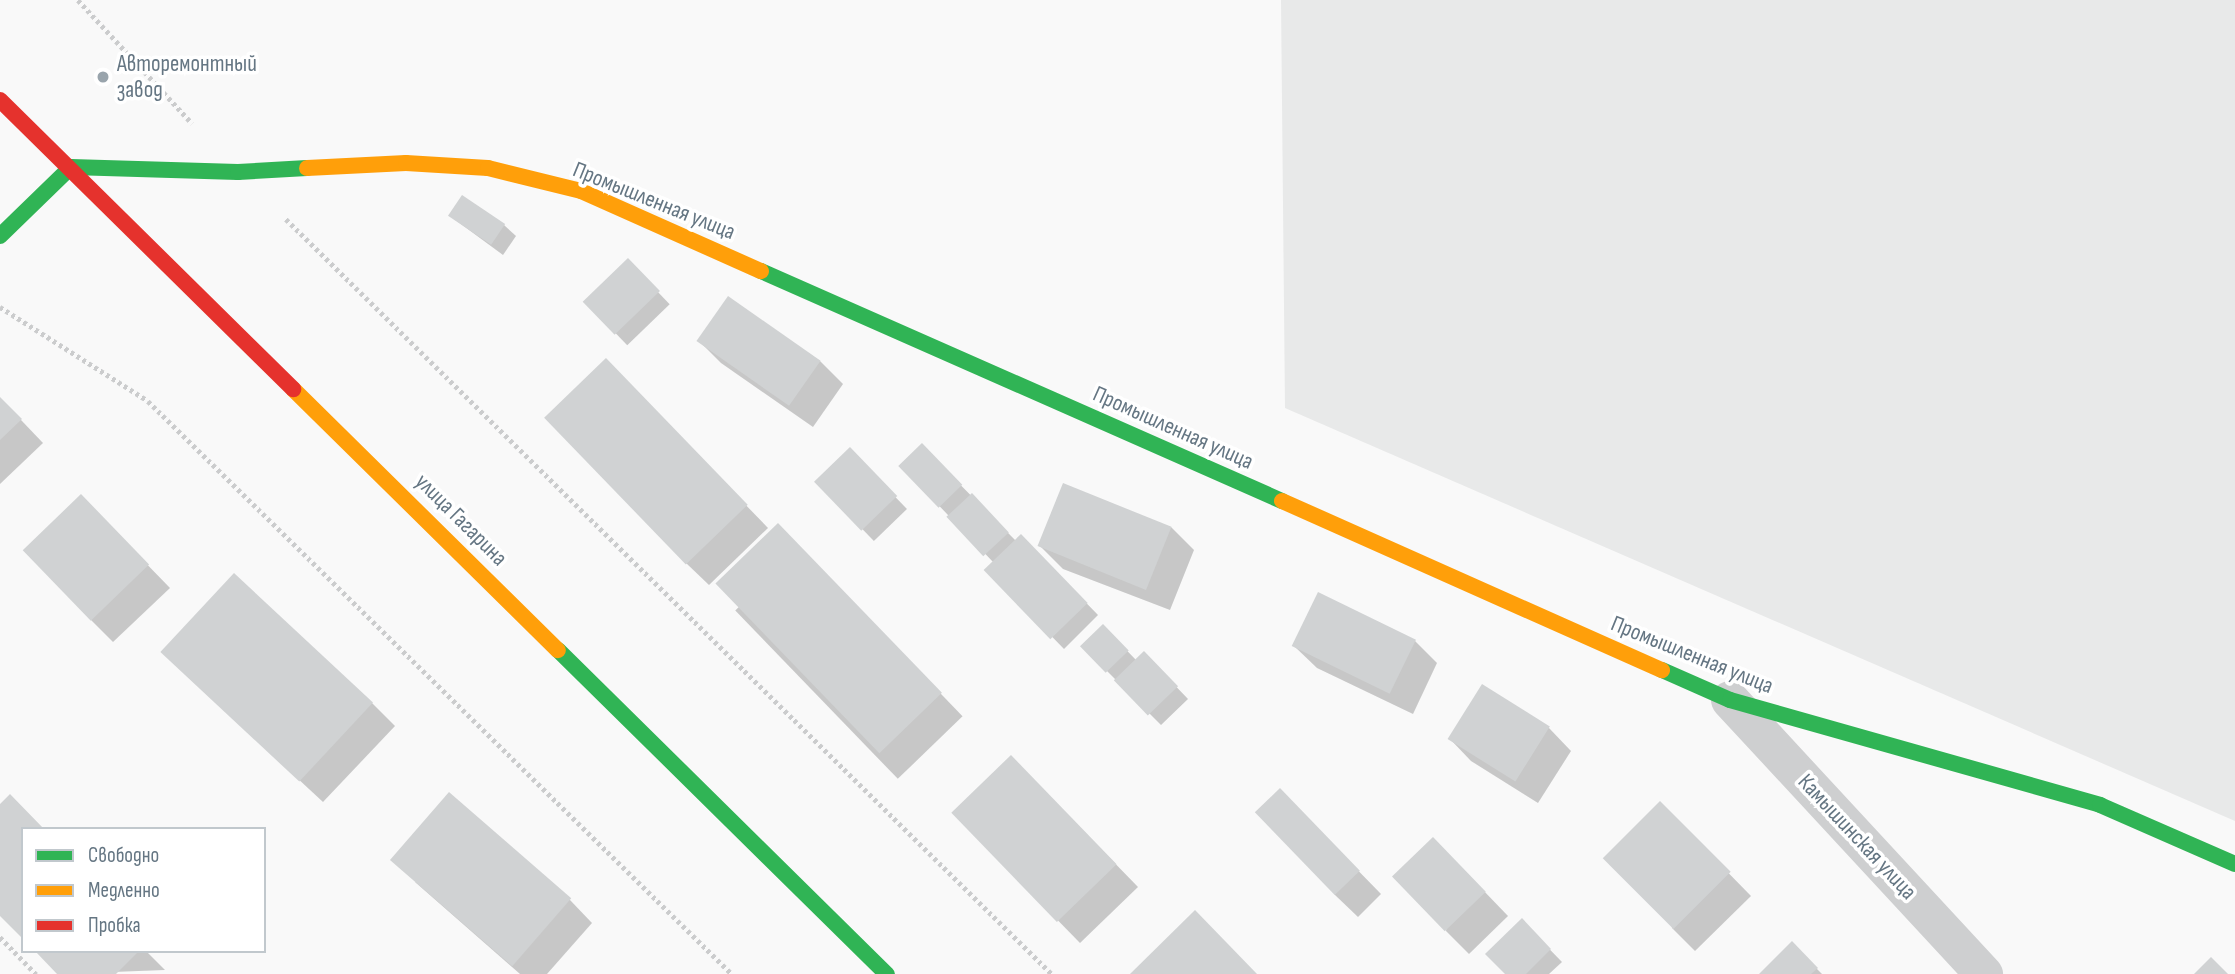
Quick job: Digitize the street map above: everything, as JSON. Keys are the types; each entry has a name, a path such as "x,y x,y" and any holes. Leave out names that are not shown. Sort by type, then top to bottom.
{"street":[{"name":"улица Гагарина","path":"0,100 71,166 887,974"},
{"name":"Промышленная улица","path":"71,166 238,172 406,163 488,169 581,191 1730,700 2101,805 2235,864"},
{"path":"0,236 71,166"},
{"name":"Камышинская улица","path":"1730,700 1984,974"}],"path":[{"path":"78,0 238,172 1052,974"},
{"path":"0,307 148,401 732,974"},
{"path":"0,937 36,974"}],"shaded area":[{"path":"1281,0 2235,0 2235,821 1285,408"}],"building":[{"path":"462,195 505,224 491,245 448,216"},
{"path":"628,258 660,291 615,335 583,302"},
{"path":"728,296 821,361 789,406 696,341"},
{"path":"606,358 748,505 686,564 544,418"},
{"path":"0,397 22,419 0,440"},
{"path":"922,443 962,485 939,508 898,466"},
{"path":"850,447 897,496 861,531 814,482"},
{"path":"1063,483 1171,527 1146,590 1038,546"},
{"path":"972,493 1009,532 983,556 946,517"},
{"path":"81,494 149,564 91,621 23,550"},
{"path":"778,523 942,693 879,753 715,583"},
{"path":"1021,534 1088,603 1050,639 984,570"},
{"path":"234,573 373,703 299,782 160,652"},
{"path":"1318,592 1416,640 1390,694 1292,646"},
{"path":"1103,624 1129,651 1106,673 1080,646"},
{"path":"1144,651 1178,686 1148,715 1114,680"},
{"path":"1482,684 1550,726 1515,782 1448,739"},
{"path":"1011,755 1117,864 1057,922 951,813"},
{"path":"1280,788 1360,871 1335,895 1255,812"},
{"path":"449,792 571,898 512,966 390,860"},
{"path":"10,794 42,827 21,827 21,937 0,916 0,804"},
{"path":"1660,801 1731,872 1673,929 1603,858"},
{"path":"1433,837 1486,892 1445,931 1392,877"},
{"path":"1195,910 1257,974 1130,974"},
{"path":"1522,918 1551,949 1526,974 1505,974 1485,954"},
{"path":"1792,941 1818,968 1811,974 1759,974"},
{"path":"37,953 137,953 116,974 57,974"},
{"path":"2211,957 2228,974 2194,974"}],"traffic: fast":[{"path":"0,236 71,167 238,172 307,168"},
{"path":"761,271 1282,501"},
{"path":"558,650 887,974"},
{"path":"1662,670 1730,700 2100,805 2235,864"}],"traffic: slow":[{"path":"307,168 406,163 488,168 581,191 761,271"},
{"path":"293,389 558,650"},
{"path":"1282,501 1662,670"}],"traffic: jam":[{"path":"0,100 293,389"}],"place":[{"name":"Авторемонтный завод","path":"103,77"}]}
